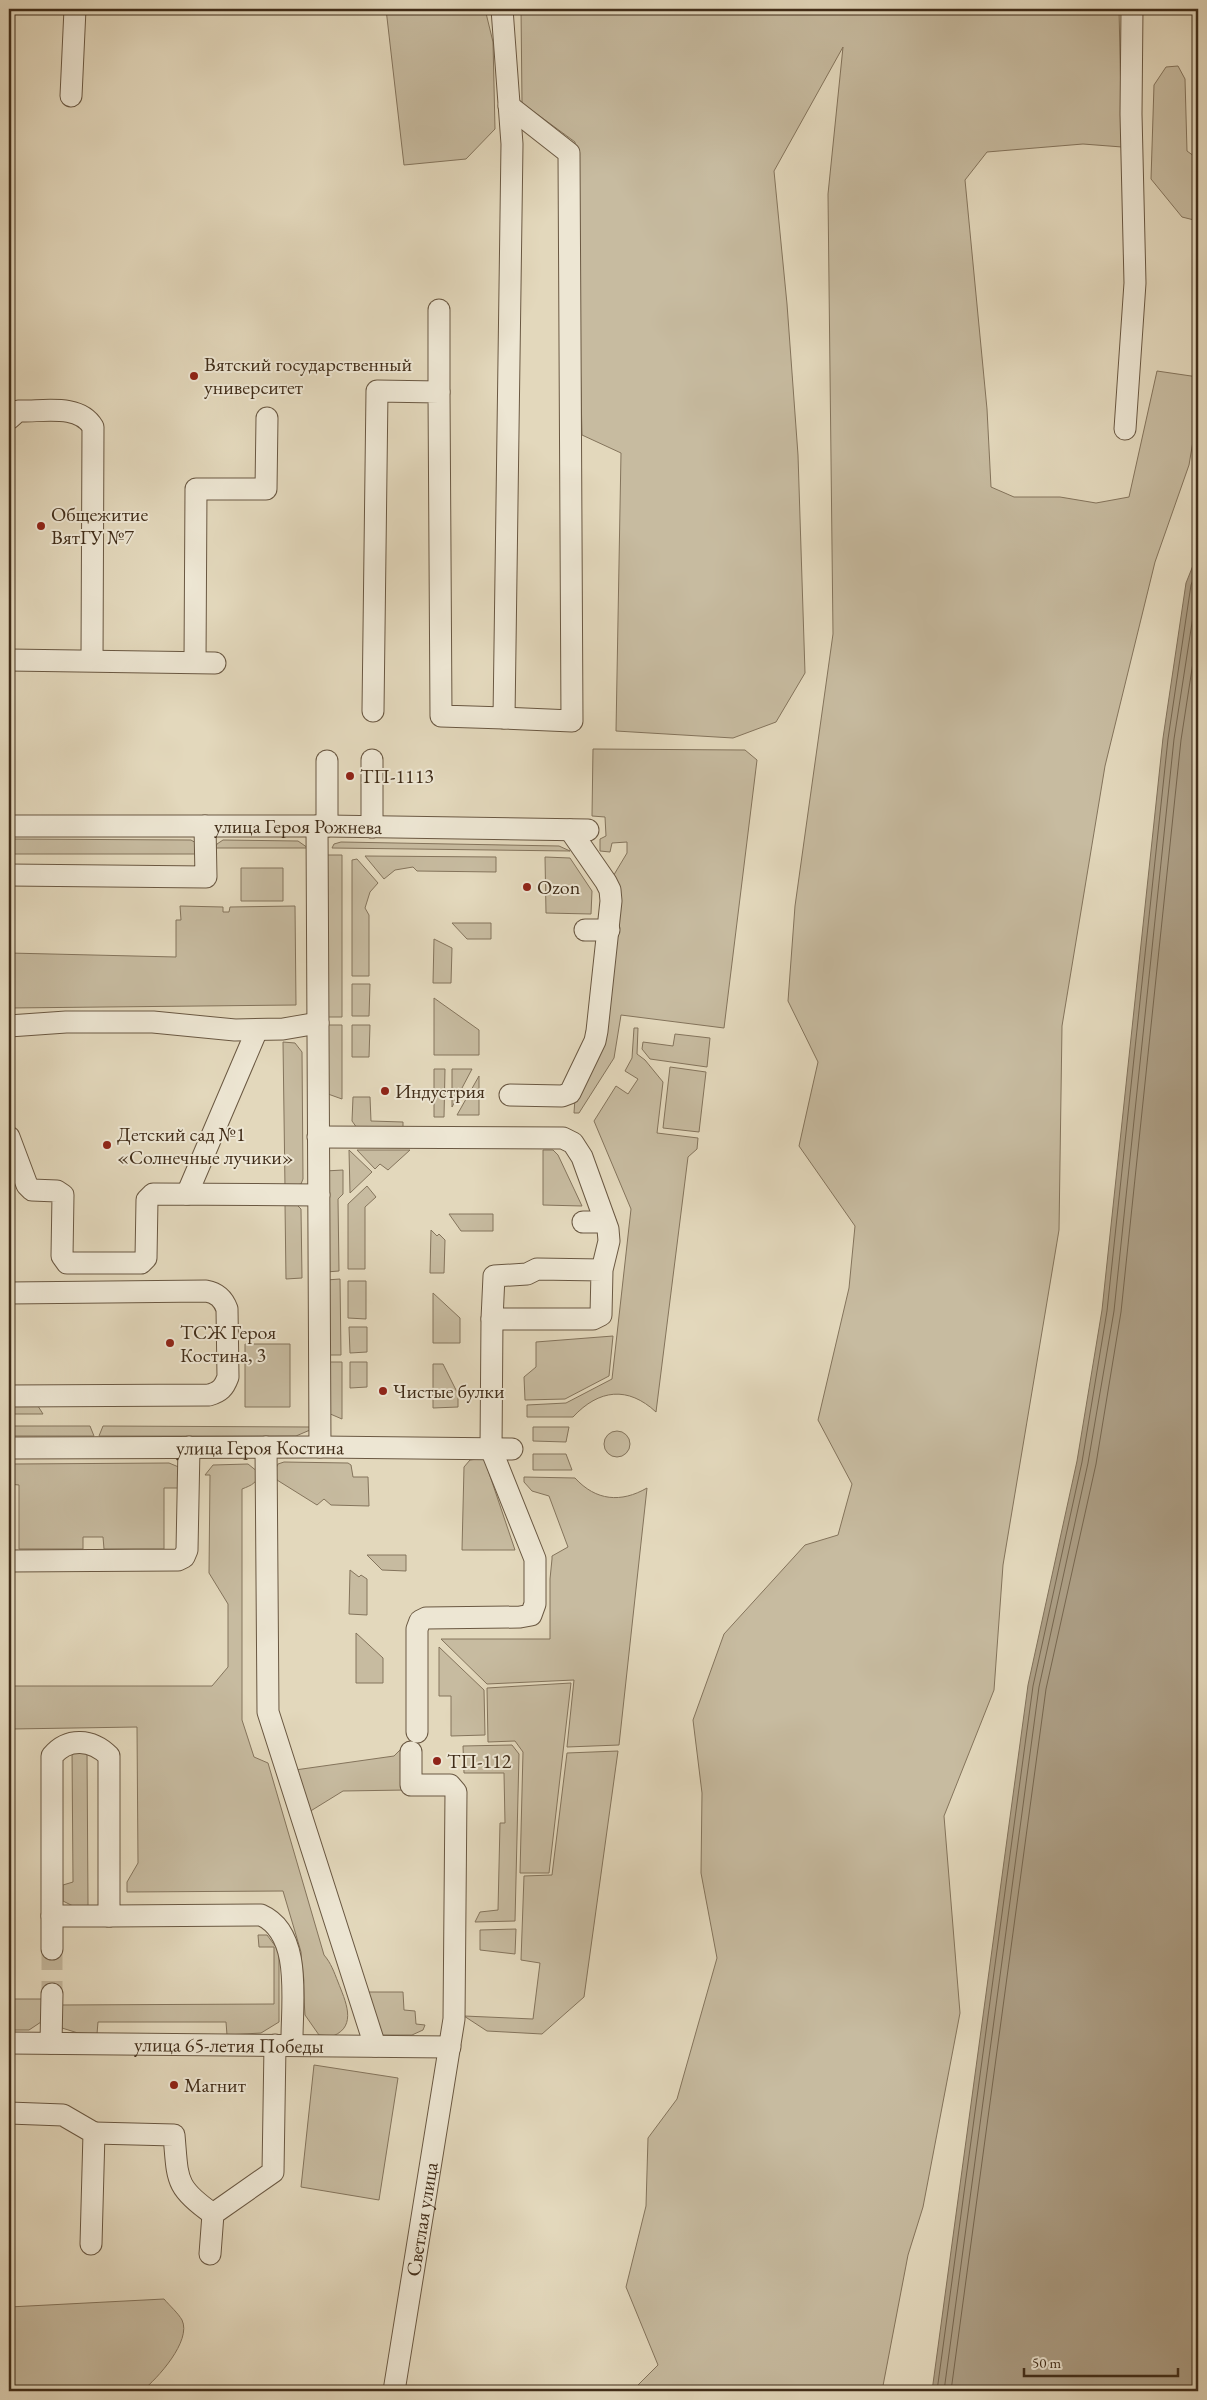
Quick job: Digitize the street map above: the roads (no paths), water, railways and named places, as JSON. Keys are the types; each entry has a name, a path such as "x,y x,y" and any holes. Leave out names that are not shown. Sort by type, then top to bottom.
{"street":[{"path":"71,96 75,9"},
{"path":"502,9 512,144 504,718"},
{"path":"1125,429 1135,283 1131,114 1132,9"},
{"path":"439,310 440,716 572,721 569,153 509,106"},
{"path":"373,711 377,391 439,392"},
{"path":"9,419 18,412 76,412 88,418 93,428 92,660"},
{"path":"9,660 205,662 196,489 266,489 267,418"},
{"path":"372,760 372,827"},
{"path":"320,1446 318,1023 322,826 327,761"},
{"name":"улица Героя Рожнева","path":"9,826 322,826 579,830 610,890 609,930"},
{"path":"9,876 206,878 206,826"},
{"path":"510,1095 562,1096 573,1090 595,1041 609,930 585,930"},
{"path":"9,1026 66,1022 153,1022 235,1030 257,1030 283,1029 318,1023"},
{"path":"186,1194 257,1030"},
{"path":"9,1137 32,1190 56,1191 63,1195 62,1256 67,1263 141,1263 146,1258 147,1200 153,1194 319,1195"},
{"path":"318,1137 563,1138 573,1143 582,1157 605,1222 609,1242 602,1270 602,1311 597,1318 492,1319"},
{"path":"583,1222 605,1222"},
{"path":"491,1449 494,1276 527,1274 537,1269 602,1270"},
{"path":"9,1293 206,1290 216,1293 224,1301 227,1309 228,1367 228,1377 225,1386 218,1392 209,1395 9,1396"},
{"name":"улица Героя Костина","path":"9,1448 320,1446 512,1449"},
{"path":"9,1561 178,1560 184,1557 187,1550 189,1447"},
{"path":"266,1447 268,1712 375,2046"},
{"name":"Светлая улица","path":"394,2391 450,2047 455,1985 456,1792 450,1785 411,1785 417,1629 420,1621 426,1618 520,1617 530,1615 535,1604 535,1559 491,1449"},
{"path":"52,1949 52,1756 67,1744 79,1741 101,1748 109,1756 109,1916"},
{"path":"52,1916 261,1915 271,1919 282,1933 292,1956 273,2172 213,2214"},
{"path":"51,2043 52,1994"},
{"name":"улица 65-летия Победы","path":"9,2043 450,2047"},
{"path":"9,2113 63,2115 94,2133 174,2135 178,2180 193,2200 213,2214"},
{"path":"90,2244 94,2133"},
{"path":"210,2254 213,2214"}],"water":[{"path":"1198,553 1198,2391 932,2391 1028,1685 1077,1461 1102,1310 1163,738 1186,583"}],"tunnel":[{"path":"52,1949 52,1994"}],"place":[{"name":"Вятский государственный университет","path":"194,376"},
{"name":"Общежитие ВятГУ №7","path":"41,526"},
{"name":"ТП-1113","path":"350,776"},
{"name":"Ozon","path":"527,887"},
{"name":"Индустрия","path":"385,1091"},
{"name":"Детский сад №1 «Солнечные лучики»","path":"107,1145"},
{"name":"ТСЖ Героя Костина, 3","path":"170,1343"},
{"name":"Чистые булки","path":"383,1391"},
{"name":"ТП-112","path":"437,1761"},
{"name":"Магнит","path":"174,2085"}]}
